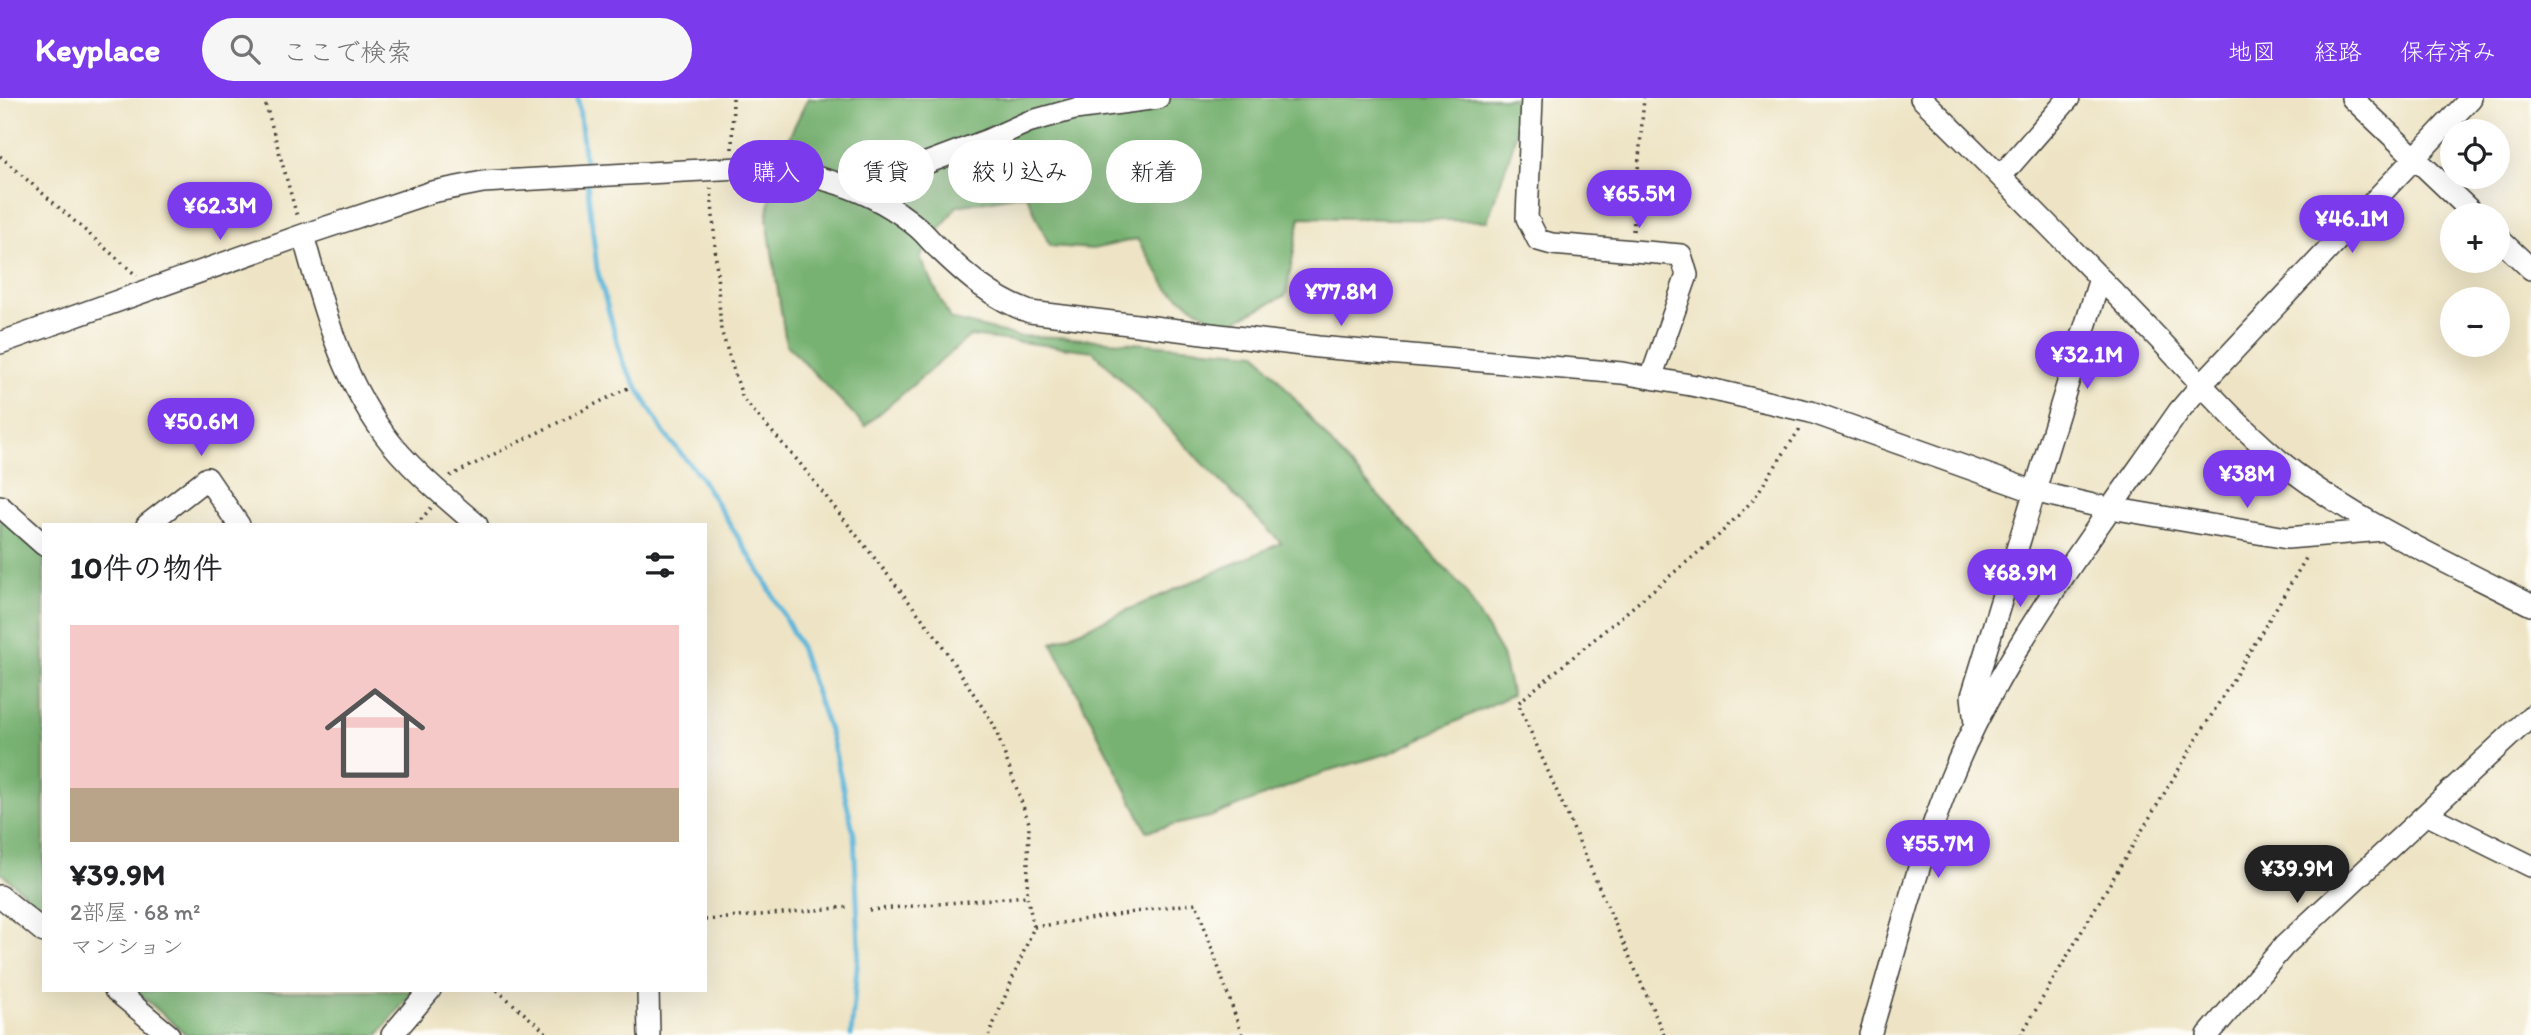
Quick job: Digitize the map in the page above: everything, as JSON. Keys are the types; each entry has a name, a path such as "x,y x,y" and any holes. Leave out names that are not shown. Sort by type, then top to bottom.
{"street":[{"path":"934,160 1028,122 1075,109 1158,98"},
{"path":"1532,98 1527,218 1538,240 1552,244 1681,255 1687,275 1651,378"},
{"path":"1921,98 2001,176 2202,384 2293,471 2331,499 2383,530 2531,605"},
{"path":"2001,176 2069,98"},
{"path":"2352,98 2462,203"},
{"path":"1877,1032 1929,838 1975,724 2013,656 2179,411 2471,98"},
{"path":"0,343 432,192 483,182 758,167 787,170 838,185"},
{"path":"886,203 918,228 973,282 1008,304 1030,312 1318,347 1622,373 1696,386 1811,412 2033,491 2112,508 2287,538 2383,530"},
{"path":"303,235 329,329 355,389 385,436 436,490 475,523"},
{"path":"2510,249 2531,269"},
{"path":"1975,724 1972,696 2100,278"},
{"path":"150,523 207,478 238,523"},
{"path":"0,506 42,543"},
{"path":"2208,1035 2284,946 2531,716"},
{"path":"2426,814 2531,866"},
{"path":"0,896 42,930"},
{"path":"117,992 169,1035"},
{"path":"392,1035 428,992"},
{"path":"648,992 649,1035"}],"path":[{"path":"264,98 303,235"},
{"path":"733,98 732,155 718,168 721,330 743,399 798,461 936,636 994,725 1029,823 1027,896 1034,927 989,1035"},
{"path":"1632,251 1644,98"},
{"path":"0,156 152,289"},
{"path":"436,490 451,475 628,388"},
{"path":"1664,1035 1518,703 1719,535 1753,500 1811,412"},
{"path":"2021,1035 2320,535"},
{"path":"869,910 1027,896"},
{"path":"1034,927 1196,903 1242,1035"},
{"path":"707,920 849,907"},
{"path":"499,992 549,1035"}],"green space":[{"path":"808,98 1523,98 1512,149 1487,221 1300,217 1286,295 1223,327 1168,289 1137,239 1093,249 1050,246 1030,203 1092,203 1092,140 948,140 948,203 974,203 957,206 920,257 950,319 1018,336 1257,353 1341,455 1464,589 1502,655 1512,695 1390,753 1331,770 1210,817 1147,831 1052,643 1281,543 1093,351 970,336 865,426 786,344 767,219 769,203 824,203 824,140 788,140"},
{"path":"0,515 42,553 42,908 0,872"},
{"path":"137,992 412,992 378,1035 187,1035"}],"waterway":[{"path":"578,98 586,172"},
{"path":"587,182 597,269 623,363 664,433 699,475 763,577 799,644 831,736 854,834 859,944 851,1035"}]}
